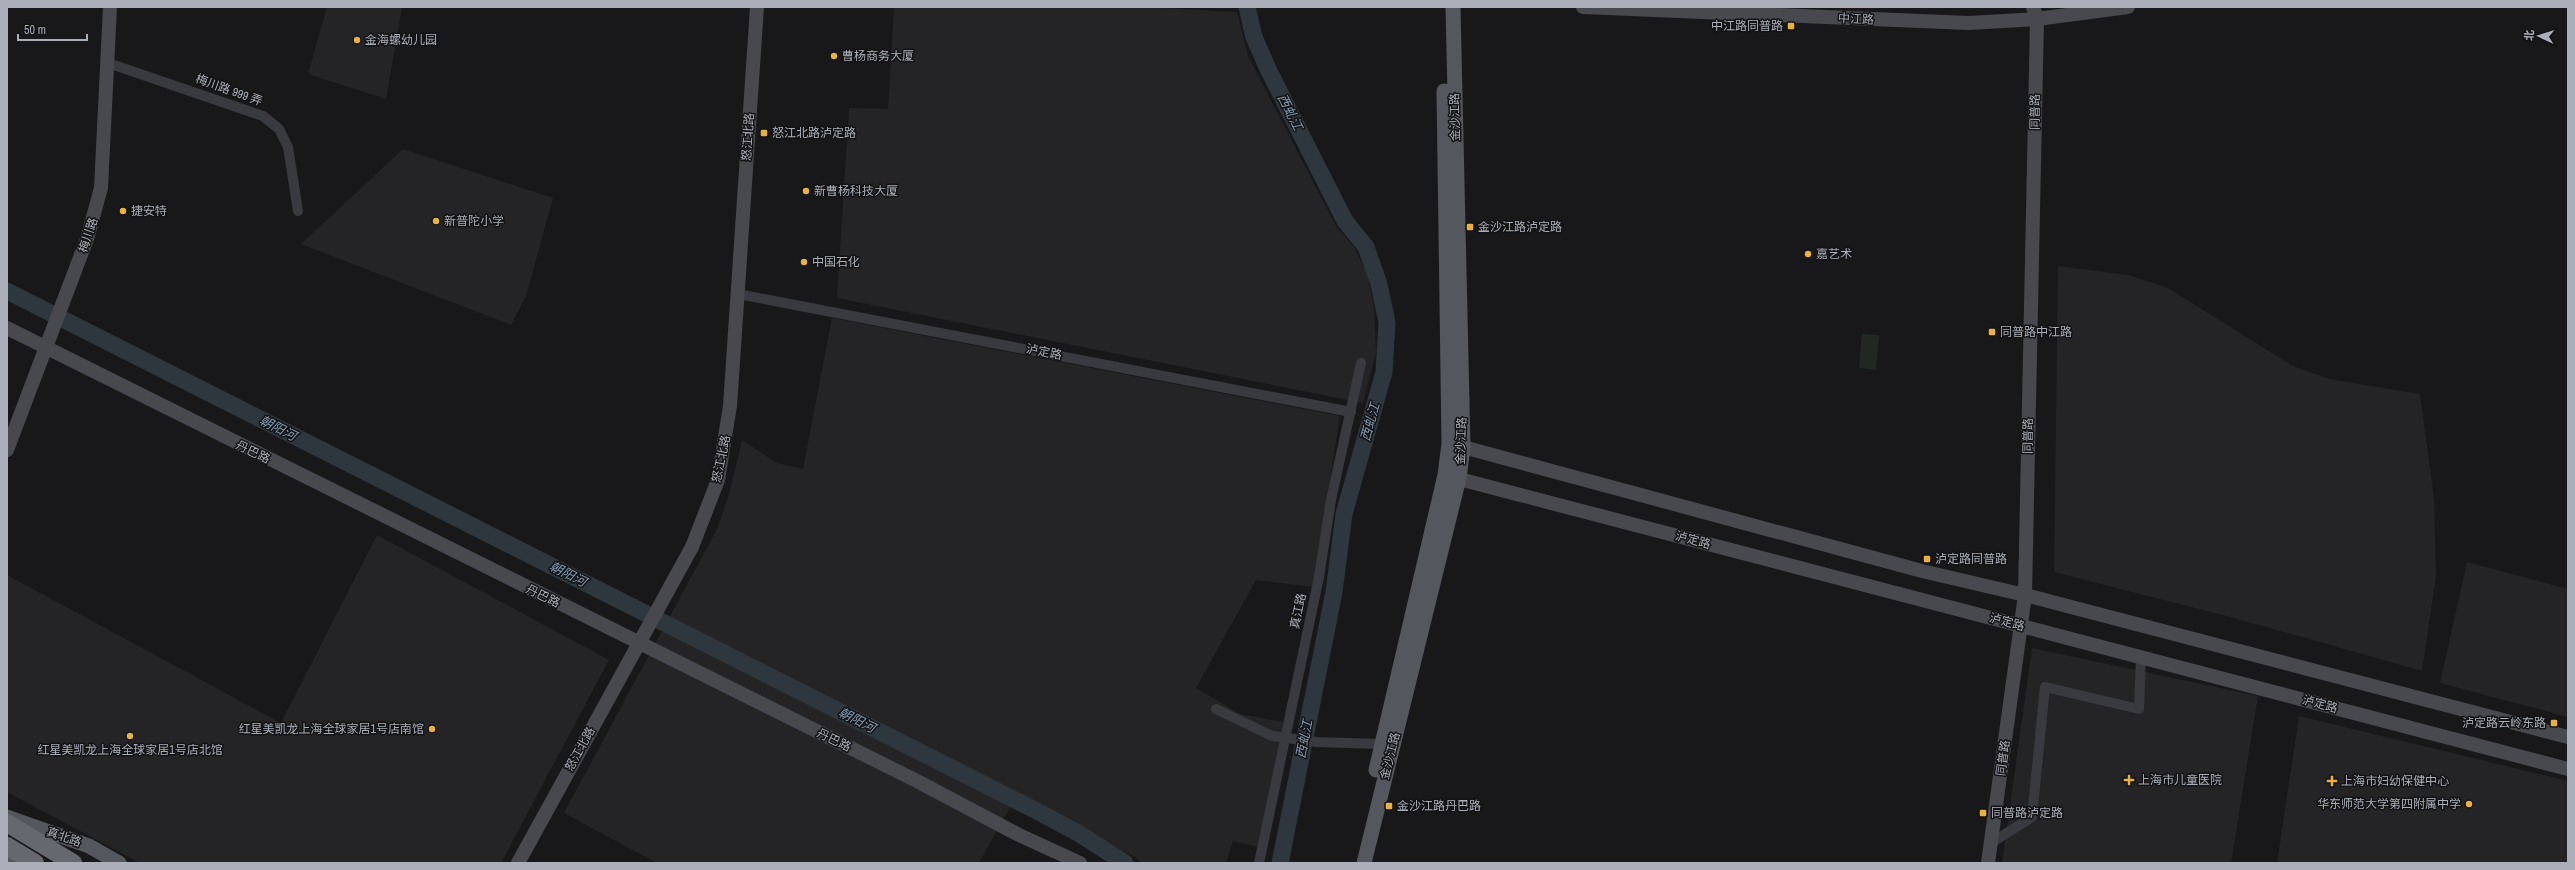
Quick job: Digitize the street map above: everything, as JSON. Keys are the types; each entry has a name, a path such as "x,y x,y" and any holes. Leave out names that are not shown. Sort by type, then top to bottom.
{"highway":[{"path":"7,823 73,863"},
{"path":"7,846 35,863"}],"main road":[{"name":"金沙江路","path":"1443,7 1456,445"},
{"name":"金沙江路","path":"1364,863 1452,477 1456,445 1453,7"},
{"name":"金沙江路","path":"1354,863 1382,744 1452,477"},
{"name":"真北路","path":"7,817 89,846 119,863"},
{"path":"7,855 16,863"}],"street":[{"name":"梅川路","path":"7,450 87,239 101,188 110,7"},
{"name":"怒江北路","path":"518,863 692,547 718,480 726,443 730,406 757,7"},
{"name":"中江路","path":"1583,7 1932,23 1968,23 2035,13 2128,7"},
{"name":"同普路","path":"1988,863 2022,626 2025,595 2035,13"},
{"name":"梅川路 999 弄","path":"108,63 241,106 272,122 284,137 288,147 298,211"},
{"name":"泸定路","path":"738,294 1351,412"},
{"name":"丹巴路","path":"7,328 910,778 1017,834 1080,863"},
{"name":"真江路","path":"1259,863 1319,577 1331,500 1362,364"},
{"path":"1456,445 1922,571 2025,595 2568,738"},
{"name":"泸定路","path":"1452,477 2568,769"},
{"path":"1990,843 2032,817 2045,687 2139,709 2141,657"},
{"path":"1216,709 1272,736 1317,742 1382,744"}],"shaded area":[{"name":"金海螺幼儿园","path":"327,7 402,7 386,99 308,74"},
{"path":"894,7 1143,7 1237,12 1248,56 1337,228 1354,247 1367,274 1374,308 1376,353 1363,403 837,298 849,108 888,109"},
{"name":"新普陀小学","path":"403,149 553,198 526,296 511,325 301,244"},
{"path":"2058,266 2128,275 2168,288 2293,366 2329,379 2420,394 2434,499 2436,576 2422,671 2238,619 2054,572"},
{"path":"832,318 1340,416 1313,587 1256,580 1196,688 1240,714 1283,722 1258,847 1233,841 1226,863 1142,863 1135,857 1017,795 979,863 657,863 564,813 717,529 730,491 742,440 777,463 803,469"},
{"path":"1862,334 1879,335 1876,370 1859,368"},
{"path":"377,535 609,660 501,863 140,863 7,792 7,575 281,723"},
{"path":"2467,562 2568,589 2568,717 2440,683"},
{"name":"上海市儿童医院","path":"2032,648 2258,696 2231,863 2002,863"},
{"name":"华东师范大学第四附属中学","path":"2299,716 2568,781 2568,863 2277,863"}],"waterway":[{"name":"西虬江","path":"1247,7 1254,37 1268,69 1345,221 1366,247 1379,284 1387,322 1384,372 1344,514 1334,592 1280,863"},
{"name":"朝阳河","path":"7,291 1035,810 1078,833 1125,863"}],"place":[{"name":"中江路同普路","path":"1791,26"},
{"name":"金海螺幼儿园","path":"357,40"},
{"name":"曹杨商务大厦","path":"834,56"},
{"name":"怒江北路泸定路","path":"764,133"},
{"name":"新曹杨科技大厦","path":"806,191"},
{"name":"捷安特","path":"123,211"},
{"name":"新普陀小学","path":"436,221"},
{"name":"金沙江路泸定路","path":"1470,227"},
{"name":"嘉艺术","path":"1808,254"},
{"name":"中国石化","path":"804,262"},
{"name":"同普路中江路","path":"1992,332"},
{"name":"泸定路同普路","path":"1927,559"},
{"name":"泸定路云岭东路","path":"2554,723"},
{"name":"红星美凯龙上海全球家居1号店南馆","path":"432,729"},
{"name":"红星美凯龙上海全球家居1号店北馆","path":"130,736"},
{"name":"上海市儿童医院","path":"2129,780"},
{"name":"上海市妇幼保健中心","path":"2332,781"},
{"name":"华东师范大学第四附属中学","path":"2469,804"},
{"name":"金沙江路丹巴路","path":"1389,806"},
{"name":"同普路泸定路","path":"1983,813"}]}
